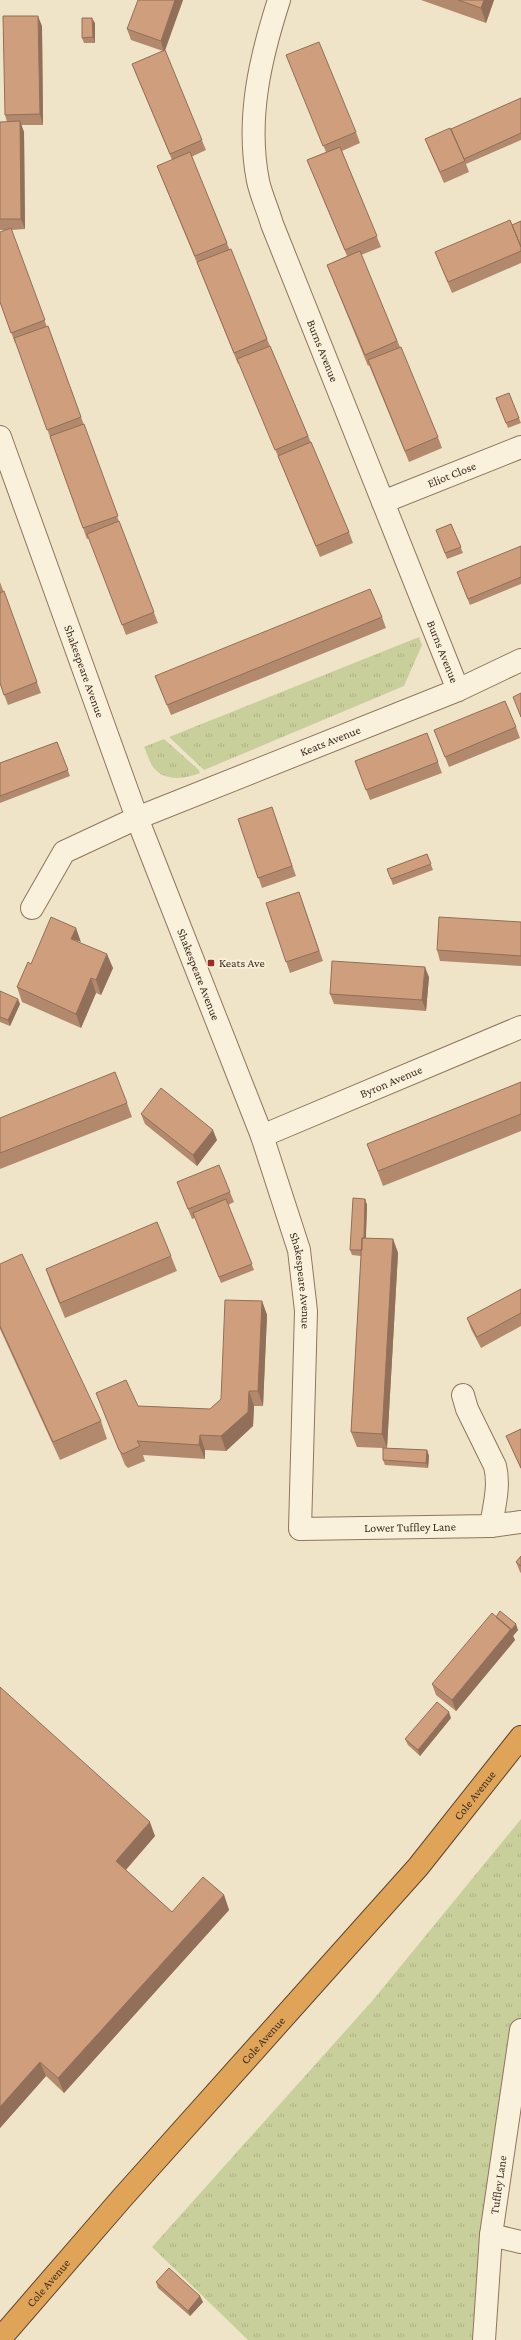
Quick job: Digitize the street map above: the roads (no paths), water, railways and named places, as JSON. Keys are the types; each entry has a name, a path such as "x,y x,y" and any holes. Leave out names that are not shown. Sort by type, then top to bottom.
{"highway":[{"name":"Cole Avenue","path":"0,2339 122,2198 418,1866 521,1737"}],"street":[{"name":"Burns Avenue","path":"279,0 264,46 256,86 253,132 258,181 272,224 458,690"},
{"name":"Shakespeare Avenue","path":"0,438 137,818 262,1136 299,1250 306,1311 300,1530"},
{"name":"Eliot Close","path":"383,502 521,448"},
{"name":"Keats Avenue","path":"32,908 64,852 137,818 458,690 521,660"},
{"name":"Byron Avenue","path":"262,1136 521,1027"},
{"path":"463,1395 467,1409 495,1466 497,1475 498,1487 491,1526"},
{"name":"Lower Tuffley Lane","path":"300,1530 491,1526 521,1522"},
{"name":"Tuffley Lane","path":"484,2340 491,2235 521,2030"},
{"path":"491,2235 521,2242"}],"place":[{"name":"Keats Ave","path":"211,963"}]}
